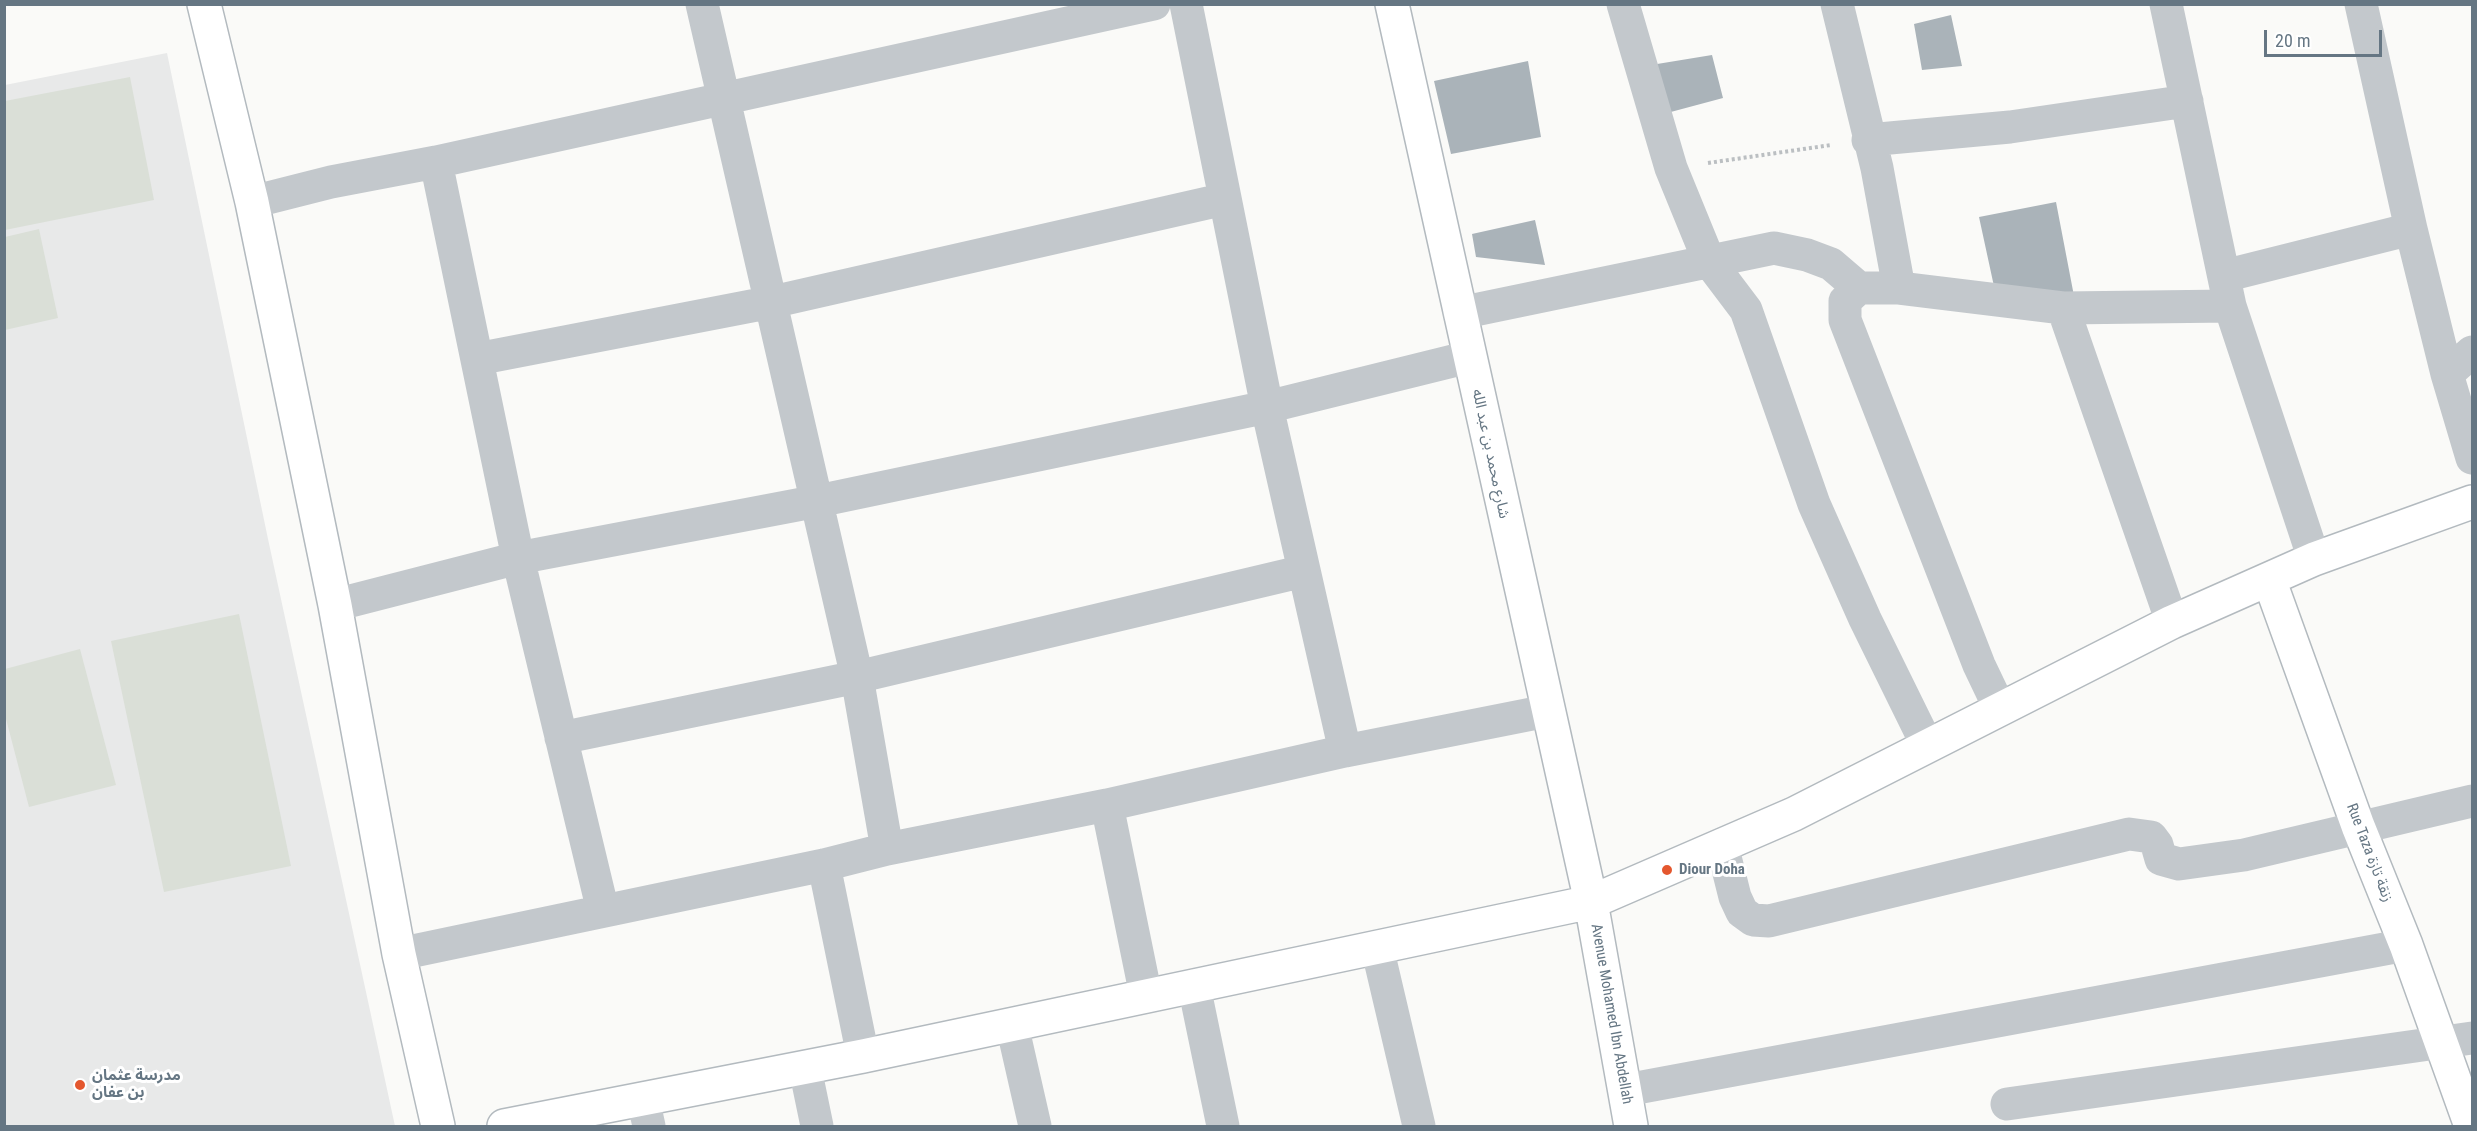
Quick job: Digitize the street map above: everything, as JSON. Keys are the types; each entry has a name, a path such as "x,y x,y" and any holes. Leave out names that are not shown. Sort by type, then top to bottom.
{"street":[{"path":"204,4 252,202 335,605 399,954 438,1126"},
{"path":"702,4 857,677 887,849"},
{"path":"252,202 331,182 436,162 1154,4"},
{"path":"1186,4 1267,407 1345,751"},
{"name":"شارع محمد بن عبد الله","path":"1392,4 1591,902"},
{"path":"1623,4 1671,168 1708,261 1746,310 1814,504 1864,619 1927,745"},
{"path":"1837,4 1876,168 1899,288"},
{"path":"2166,4 2227,291 2314,559"},
{"path":"2361,4 2411,229 2447,374 2472,458"},
{"path":"1868,140 2010,127 2187,101"},
{"path":"436,162 518,558 603,911"},
{"path":"477,359 772,302 1226,199"},
{"path":"1460,313 1774,248 1807,255 1831,264 1859,288 1899,288 2063,308 2227,291 2411,229"},
{"path":"1859,288 1845,301 1845,320 1979,666 2000,709"},
{"path":"2063,308 2172,622"},
{"path":"2447,374 2472,352"},
{"path":"335,605 518,558 818,501 1267,407 1469,357"},
{"path":"504,1126 646,1113 805,1068 1591,902 1794,814 2172,622 2314,559 2472,502"},
{"path":"561,738 857,677 1304,571"},
{"name":"Rue Taza زنقة تازة","path":"2269,579 2358,826 2406,945 2471,1126"},
{"path":"399,954 824,865 887,849 1107,806 1345,751 1547,711"},
{"path":"1722,845 1735,897 1742,912 1753,920 1768,921 2130,834 2151,837 2157,845 2161,859 2179,864 2244,855 2358,826 2472,801"},
{"path":"1107,806 1146,996"},
{"path":"824,865 863,1056"},
{"name":"Avenue Mohamed Ibn Abdellah","path":"1591,902 1631,1126"},
{"path":"1626,1090 2406,945"},
{"path":"1377,947 1419,1126"},
{"path":"1194,986 1223,1126"},
{"path":"1012,1024 1035,1126"},
{"path":"2007,1104 2472,1038"},
{"path":"805,1068 817,1126"}],"path":[{"path":"1671,168 1868,140"}],"shaded area":[{"path":"167,53 268,539 395,1126 5,1126 5,85"},
{"path":"130,77 154,200 5,230 5,101"},
{"path":"39,229 58,318 5,330 5,237"},
{"path":"239,614 291,866 164,892 111,641"},
{"path":"80,649 116,785 29,807 5,715 5,669"}],"building":[{"path":"1951,15 1962,66 1922,70 1914,24"},
{"path":"1712,55 1723,98 1667,113 1651,65"},
{"path":"1528,61 1541,137 1451,154 1434,81"},
{"path":"2056,202 2074,296 1995,291 1979,217"},
{"path":"1535,220 1545,265 1476,257 1472,234"}],"place":[{"name":"Diour Doha","path":"1667,870"},
{"name":"مدرسة عثمان بن عفان","path":"80,1085"}]}
